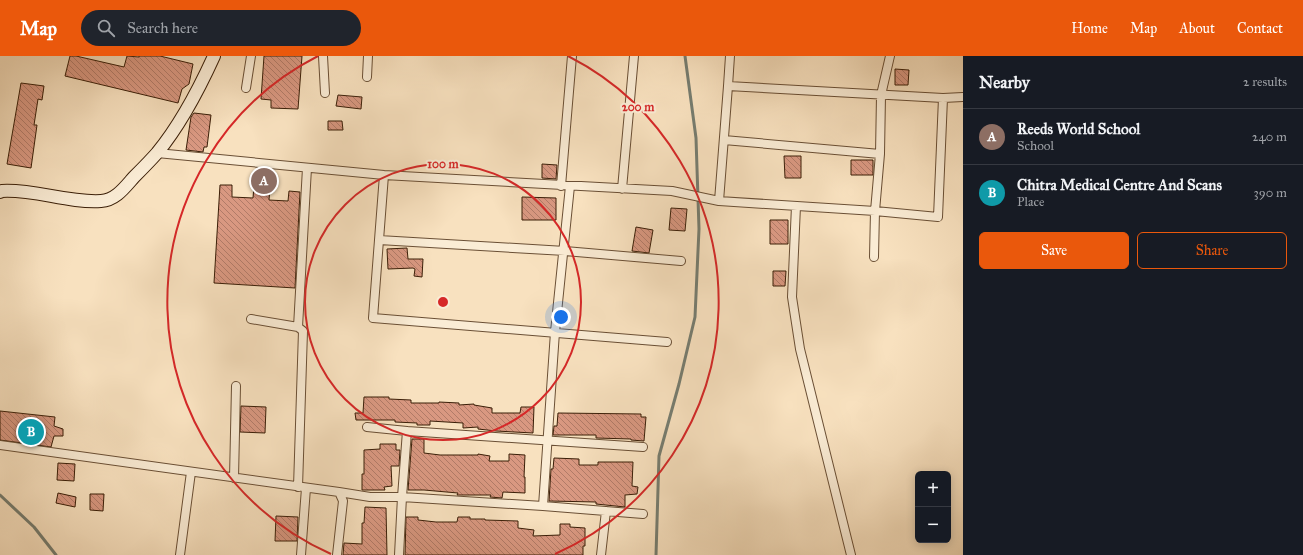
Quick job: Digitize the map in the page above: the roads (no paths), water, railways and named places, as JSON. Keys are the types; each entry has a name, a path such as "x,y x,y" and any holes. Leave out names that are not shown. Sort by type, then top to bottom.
{"street":[{"path":"0,192 17,190 72,200 103,201 116,196 157,152 185,113 214,56"},
{"path":"246,88 251,56"},
{"path":"323,56 325,93"},
{"path":"367,77 368,56"},
{"path":"562,186 572,56"},
{"path":"622,189 634,56"},
{"path":"719,201 730,56"},
{"path":"874,258 875,211 880,154 881,95 890,56"},
{"path":"728,86 943,98 963,97"},
{"path":"157,152 384,175 672,191 719,201 875,211 938,217 943,98"},
{"path":"724,140 880,154"},
{"path":"298,327 307,168"},
{"path":"384,175 374,318 667,342"},
{"path":"543,506 555,332 565,251 570,186"},
{"path":"796,206 792,297 800,349 851,555"},
{"path":"379,240 565,251 680,261"},
{"path":"251,319 298,327 303,331 300,555"},
{"path":"234,478 236,386"},
{"path":"367,427 643,447"},
{"path":"399,555 407,431"},
{"path":"0,445 370,497 402,497 643,514"},
{"path":"180,555 191,472"},
{"path":"337,555 343,501 339,492"},
{"path":"601,555 606,511"}],"waterway":[{"path":"656,555 659,456 679,384 695,317 699,229 696,138 685,56"},
{"path":"0,495 34,527 56,555"}],"place":[{"name":"Reeds World School","path":"264,181"},
{"name":"Chitra Medical Centre And Scans","path":"31,432"}]}
